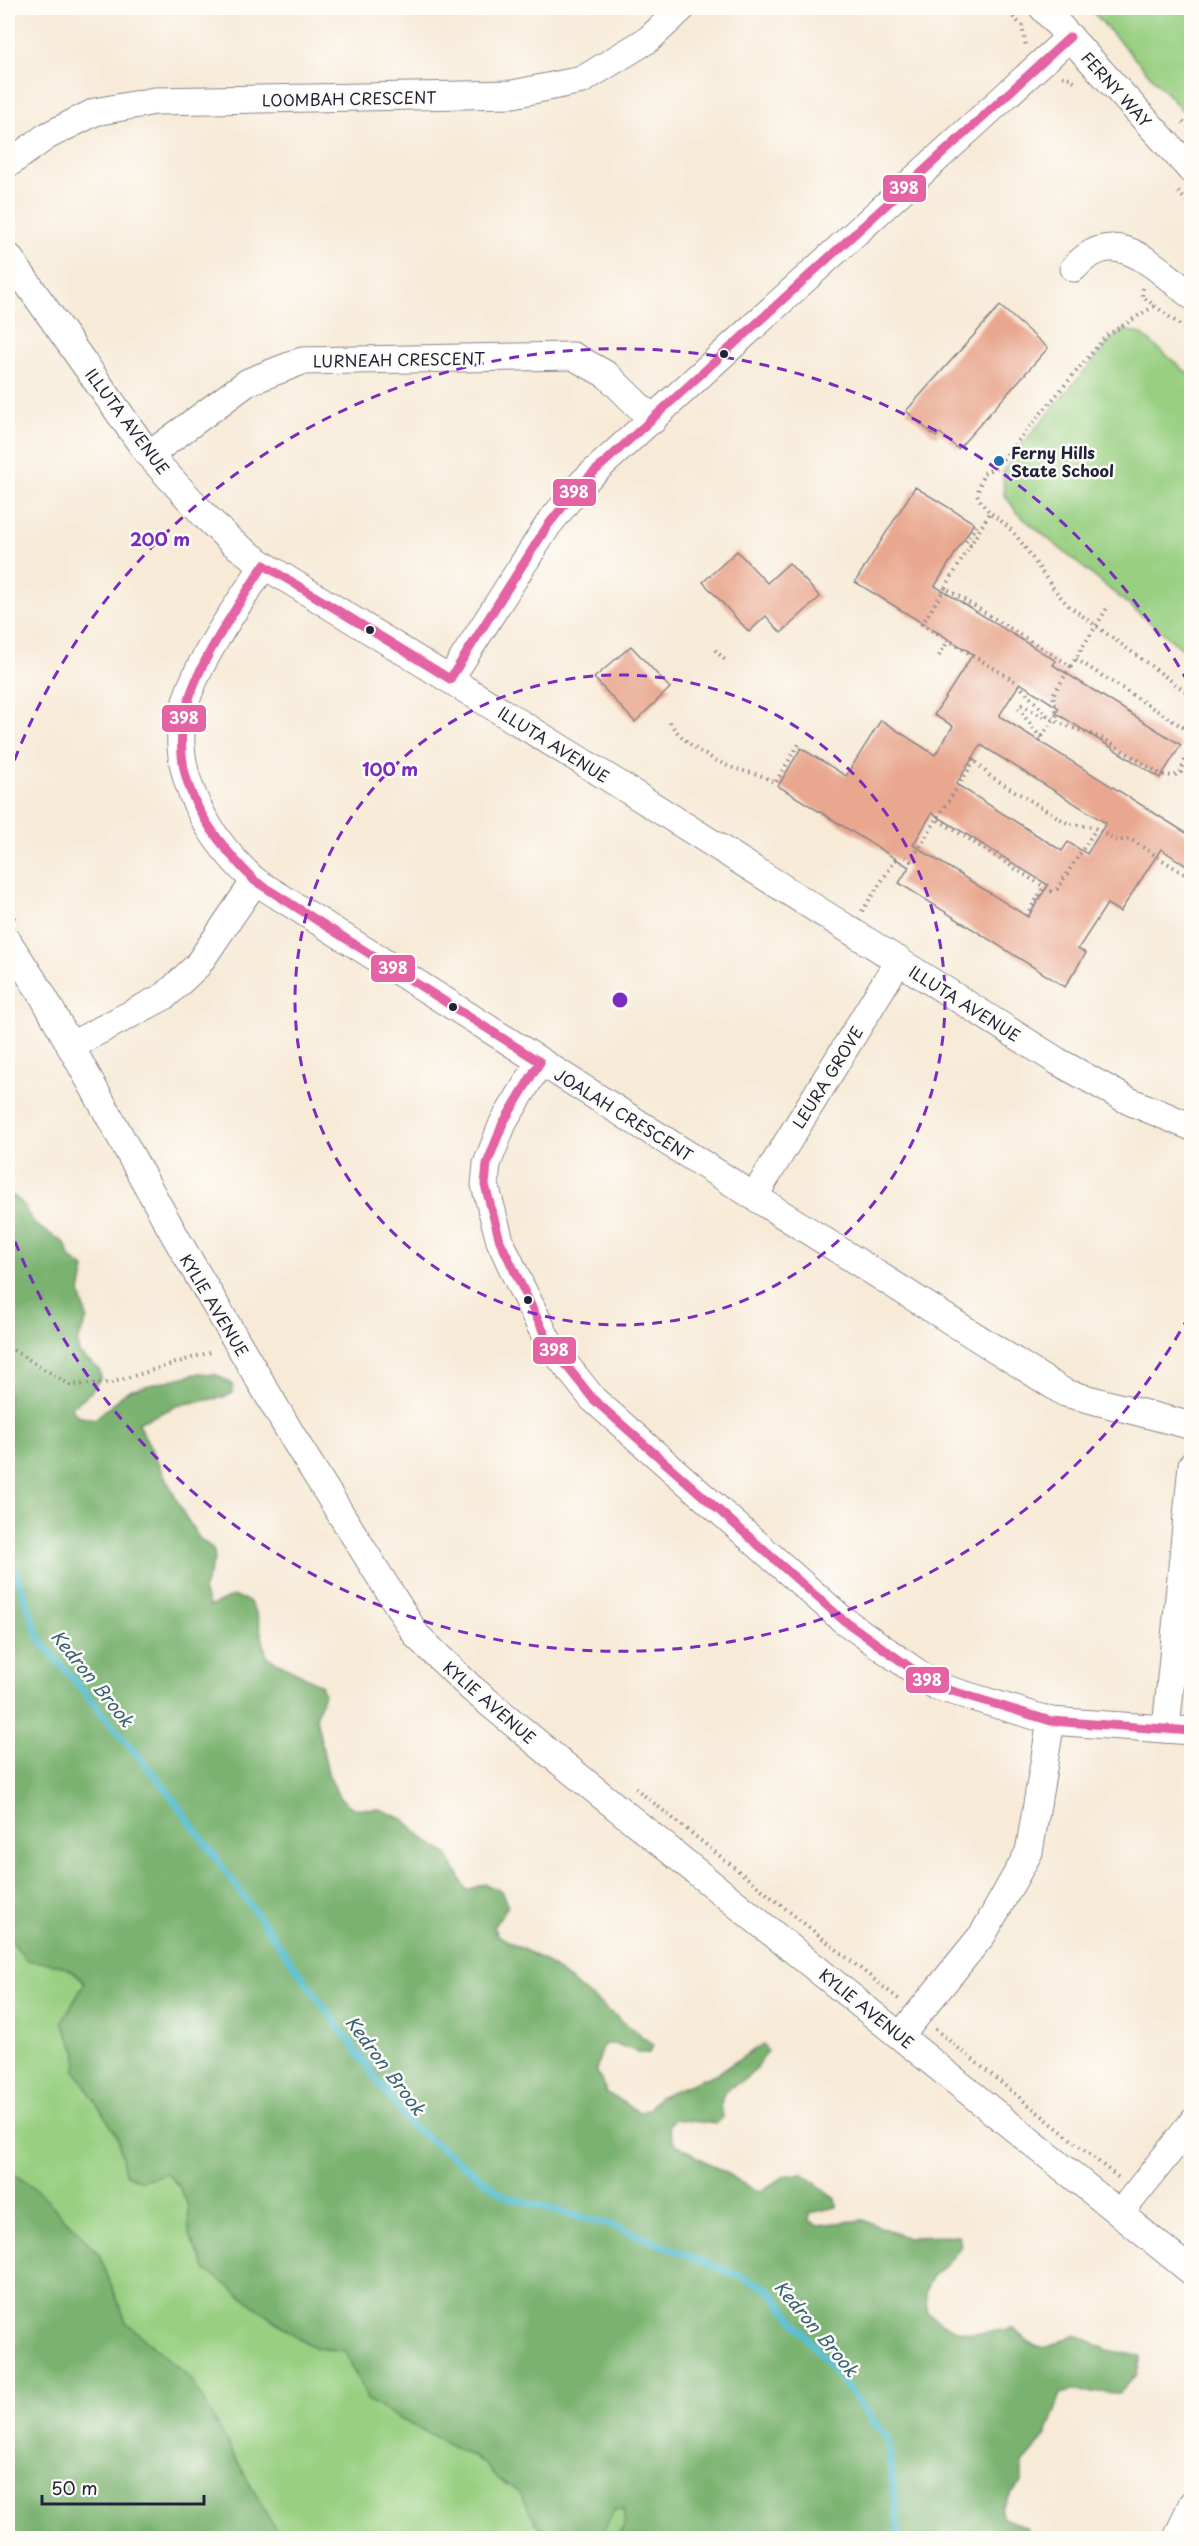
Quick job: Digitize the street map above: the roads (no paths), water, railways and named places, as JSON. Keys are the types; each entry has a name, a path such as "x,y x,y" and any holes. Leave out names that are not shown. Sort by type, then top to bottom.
{"street":[{"name":"LOOMBAH CRESCENT","path":"8,164 46,136 94,112 155,101 513,94 582,80 649,39 682,8"},
{"name":"FERNY WAY","path":"1043,8 1191,171"},
{"path":"450,679 565,502 1070,37"},
{"path":"1074,268 1092,251 1117,247 1139,256 1191,296"},
{"name":"ILLUTA AVENUE","path":"10,265 149,454 205,516 234,543 264,565 450,679 1057,1061 1129,1101 1191,1127"},
{"name":"LURNEAH CRESCENT","path":"149,454 248,382 302,361 573,356 607,375 653,420"},
{"name":"JOALAH CRESCENT","path":"264,565 191,688 184,717 181,758 189,787 210,830 234,862 255,881 1065,1393 1191,1426"},
{"path":"70,1046 165,996 197,966 255,881"},
{"name":"KYLIE AVENUE","path":"14,934 42,994 175,1236 417,1636 470,1687 553,1756 909,2025 1129,2202 1191,2272"},
{"name":"LEURA GROVE","path":"755,1195 899,960"},
{"path":"540,1062 503,1123 487,1164 485,1185 500,1241 550,1345 593,1399 842,1619 936,1686 1052,1721 1179,1730 1191,1465"},
{"path":"909,2025 983,1934 1029,1852 1052,1721"},
{"path":"1129,2202 1191,2123"},
{"path":"1177,2538 1191,2504"}],"waterway":[{"name":"Kedron Brook","path":"8,1550 40,1640 163,1785 409,2124 506,2197 615,2226 768,2288 888,2439 899,2538"}],"place":[{"name":"Ferny Hills State School","path":"999,461"}]}
